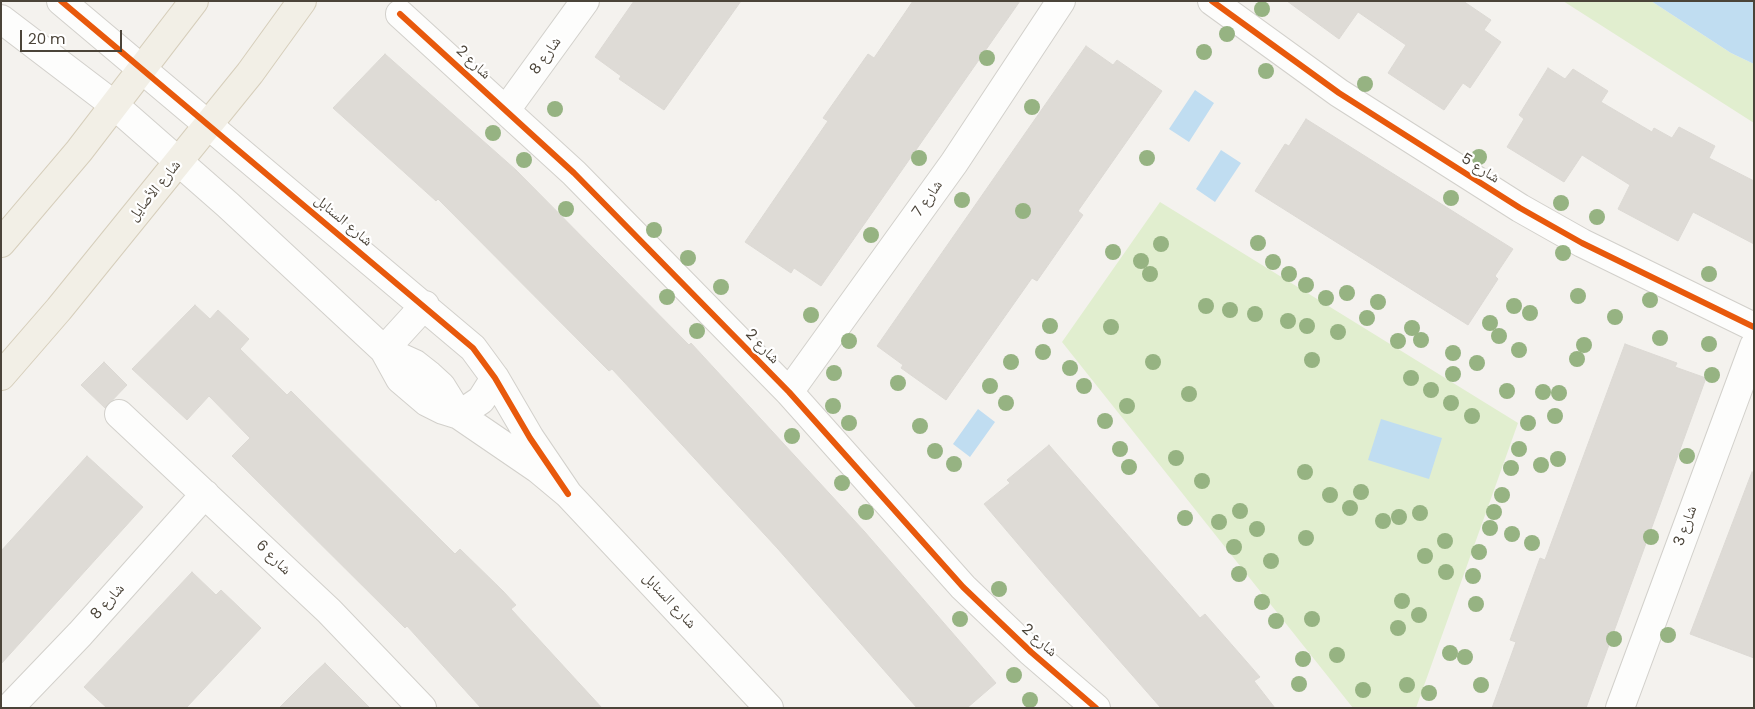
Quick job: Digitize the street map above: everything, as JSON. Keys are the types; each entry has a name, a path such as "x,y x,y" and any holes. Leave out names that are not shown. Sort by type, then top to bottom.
{"main road":[{"path":"1,243 79,151 194,1"},
{"name":"شارع الأصايل","path":"1,376 59,309 179,162 250,73 302,1"}],"street":[{"name":"شارع السنابل","path":"61,1 425,305 473,348 495,378 530,438 568,494"},
{"name":"شارع 8","path":"506,110 585,1"},
{"name":"شارع 7","path":"789,392 954,163 1061,1"},
{"name":"شارع 5","path":"1212,1 1339,93 1520,208 1590,247 1754,327"},
{"name":"شارع 2","path":"400,14 574,174 789,392 963,586 1081,703"},
{"name":"شارع السنابل","path":"1,20 114,105 179,162 384,350 400,379 414,392 442,410 459,415 538,469 568,494 769,708"},
{"path":"384,350 425,305"},
{"name":"شارع 3","path":"1620,708 1754,346"},
{"path":"459,415 481,400 495,378"},
{"name":"شارع 6","path":"119,414 328,611 422,708"},
{"name":"شارع 8","path":"9,708 80,634 205,494"}],"green space":[{"path":"1563,1 1651,1 1731,53 1754,64 1754,123"},
{"path":"1160,202 1518,423 1416,708 1353,708 1062,342"}],"water":[{"path":"1651,1 1754,1 1754,64 1731,53"},
{"path":"1195,90 1214,103 1189,142 1169,129"},
{"path":"1221,150 1241,163 1215,202 1196,189"},
{"path":"978,409 995,422 970,457 953,444"},
{"path":"1381,419 1442,438 1429,479 1368,460"}],"building":[{"path":"634,1 741,1 664,110 619,79 621,76 595,57"},
{"path":"913,1 1020,1 821,286 794,268 791,273 745,242 828,121 823,118 868,54 874,58"},
{"path":"1287,1 1463,1 1491,20 1484,30 1501,42 1470,88 1463,83 1444,110 1388,73 1406,45 1358,12 1339,39"},
{"path":"1086,46 1113,65 1117,60 1162,91 1078,211 1083,215 1037,281 1032,278 946,400 901,368 903,365 877,346"},
{"path":"385,54 516,170 689,345 691,343 864,531 996,683 967,708 917,708 778,549 612,369 609,371 438,199 436,201 333,108"},
{"path":"1548,68 1565,79 1573,69 1608,91 1601,102 1652,132 1654,128 1672,138 1679,127 1715,146 1709,158 1754,181 1754,244 1693,212 1678,241 1618,209 1630,185 1582,155 1564,182 1507,147 1524,119 1519,115"},
{"path":"1306,119 1513,249 1495,276 1498,279 1468,325 1255,191 1285,144 1289,146"},
{"path":"195,305 210,319 218,310 249,339 240,349 287,395 291,391 455,554 460,549 503,591 516,605 511,609 602,708 481,708 407,626 405,628 232,456 250,438 209,396 187,420 132,369"},
{"path":"1625,344 1677,363 1675,367 1706,378 1586,708 1492,708 1516,642 1510,640 1540,558 1545,560"},
{"path":"104,362 127,385 105,408 81,385"},
{"path":"1049,445 1200,618 1205,614 1260,677 1254,681 1275,708 1161,708 1046,577 984,504 1010,483 1007,480"},
{"path":"87,456 143,507 1,664 1,551"},
{"path":"1752,472 1754,473 1754,658 1690,634"},
{"path":"192,572 216,595 221,590 261,628 186,708 107,708 84,687"},
{"path":"325,663 370,708 279,708 309,678"}],"cycle path":[{"path":"61,1 473,348 495,378 530,438 568,494"},
{"path":"1212,1 1339,93 1520,208 1582,243 1754,327"},
{"path":"400,14 574,173 789,392 963,587 1031,652 1096,708"}]}
